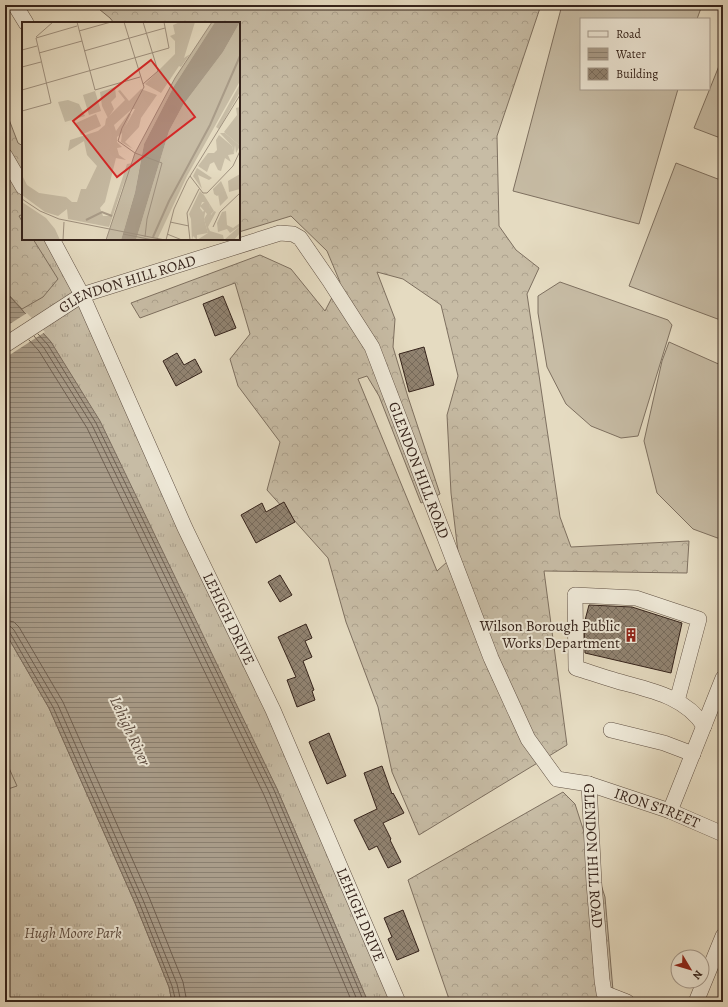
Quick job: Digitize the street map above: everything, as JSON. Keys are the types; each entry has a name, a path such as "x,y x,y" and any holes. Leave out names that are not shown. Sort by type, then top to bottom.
{"street":[{"path":"16,5 25,22"},
{"path":"5,156 22,185"},
{"name":"GLENDON HILL ROAD","path":"5,345 82,296 280,233 293,234 300,238 372,347 491,658 528,739 557,779 589,784 594,883 604,993 627,1002"},
{"name":"LEHIGH DRIVE","path":"53,240 82,296 185,528 273,710 398,1002"},
{"path":"677,701 699,619 636,598 575,595 576,668 612,680 664,694 677,701 698,717 704,726"},
{"path":"670,811 723,678"},
{"path":"611,730 664,743 693,754"},
{"name":"IRON STREET","path":"589,784 670,811 723,834"},
{"path":"696,1002 723,936"}],"green space":[{"path":"94,5 541,5 497,136 499,226 516,250 539,268 527,294 560,517 571,547 689,541 687,573 544,571 567,745 419,835 392,772 378,707 346,622 328,558 267,490 280,442 238,386 230,359 250,334 235,283 140,318 131,303 260,255 291,269 325,311 340,282 327,251 291,216 240,232 240,22 113,22","holes":["377,272 403,279 441,305 458,376 447,415 451,493 458,552 437,571 358,379 367,376 379,396 421,503 440,494 393,347 395,319"]},
{"path":"562,5 688,5 701,8 697,18 580,18 580,90 678,90 639,224 513,191"},
{"path":"723,56 723,139 694,128"},
{"path":"5,109 18,143 22,145 22,214 19,216 22,221 22,240 34,240 58,279 43,297 22,309 5,291"},
{"path":"676,163 723,181 723,321 629,286"},
{"path":"22,193 22,240 52,240 398,1002 368,1002 277,789 51,342 5,291"},
{"path":"560,282 668,320 672,325 638,436 621,438 591,426 566,404 547,367 538,313 538,296"},
{"path":"669,342 723,366 723,540 693,529 657,493 644,441 662,361"},
{"name":"Hugh Moore Park","path":"5,632 49,708 135,903 169,987 172,1002 5,1002"},
{"path":"5,759 17,786 5,790"},
{"path":"563,792 575,804 605,897 614,1002 450,1002 408,880"}],"water":[{"name":"Lehigh River","path":"5,291 51,342 100,421 277,789 368,1002 172,1002 169,987 135,903 49,708 5,632"}],"pier":[{"path":"27,313 45,332 5,358 5,327"}],"building":[{"path":"223,296 236,328 215,336 203,304"},
{"path":"424,347 434,385 409,392 399,354"},
{"path":"177,353 184,365 195,359 202,372 176,386 163,361"},
{"path":"284,502 295,522 256,543 241,515 262,503 266,512"},
{"path":"280,575 292,595 280,602 268,582"},
{"name":"Wilson Borough Public Works Department","path":"589,605 632,607 682,623 671,673 585,653 584,624"},
{"path":"306,624 312,638 305,641 312,657 303,661 314,690 312,691 315,700 297,707 287,680 296,677 278,637"},
{"path":"329,733 346,776 327,784 309,742"},
{"path":"382,766 392,794 393,793 404,813 383,823 401,862 388,868 377,846 369,850 354,820 377,809 364,773"},
{"path":"403,910 419,951 397,960 388,939 392,937 384,918"}],"place":[{"name":"Wilson Borough Public Works Department","path":"631,635"}]}
